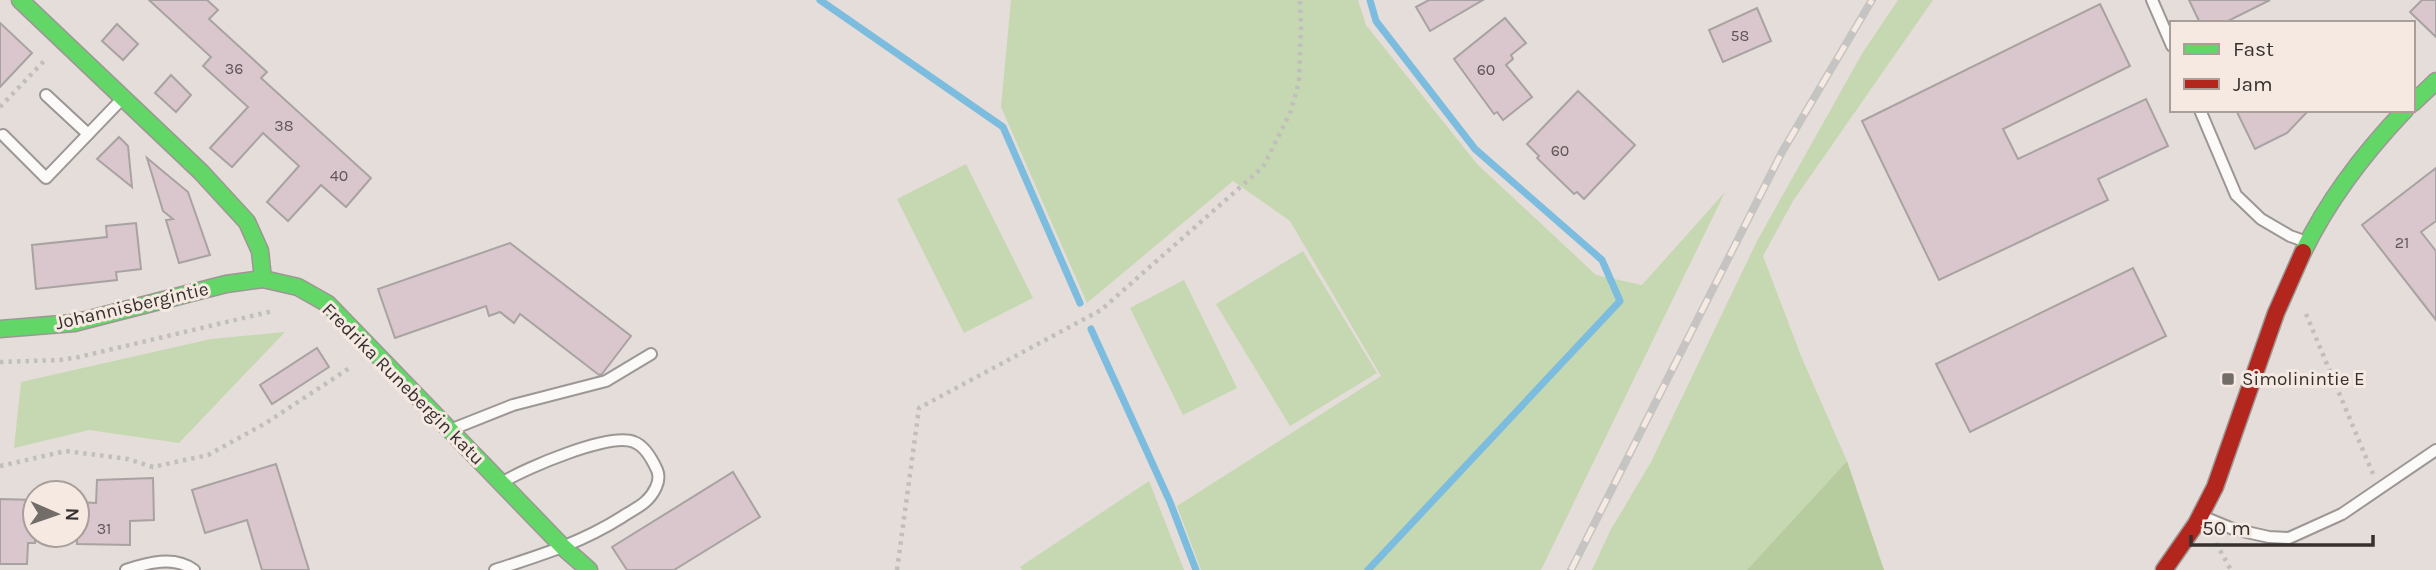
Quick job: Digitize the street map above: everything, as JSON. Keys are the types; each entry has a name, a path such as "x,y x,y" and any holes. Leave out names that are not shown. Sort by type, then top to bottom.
{"street":[{"path":"20,0 201,172 247,222 260,251 263,279"},
{"path":"2415,101 2436,81"},
{"path":"2164,570 2201,516 2227,455 2278,306 2307,242 2324,210 2349,174 2378,137 2403,112"},
{"name":"Johannisbergintie","path":"0,329 74,323 226,284 263,279"},
{"name":"Fredrika Runebergin katu","path":"263,279 298,287 328,304 564,548 589,570"}],"lane":[{"path":"2151,0 2170,43"},
{"path":"46,95 88,134"},
{"path":"3,135 46,178 122,98"},
{"path":"2201,112 2236,195 2261,219 2290,236 2307,242"},
{"path":"451,429 513,405 606,381 650,354"},
{"path":"495,570 564,548 590,536 646,501 658,483 659,473 644,448 632,441 615,440 552,458 501,483"},
{"path":"2201,516 2233,529 2269,537 2289,538 2342,514 2436,450"},
{"path":"126,570 155,561 180,564 194,570"}],"path":[{"path":"897,570 919,408 1101,310 1263,167 1290,113 1300,82 1300,0"},
{"path":"0,107 63,41"},
{"path":"2290,278 2379,489"},
{"path":"0,362 79,357 282,310"},
{"path":"0,466 66,451 128,459 153,467 208,455 266,423 375,351"}],"green space":[{"path":"1011,0 1358,0 1366,25 1477,164 1596,275 1642,285 1725,192 1541,570 1201,570 1177,506 1381,376 1290,221 1233,181 1087,303 1001,107"},
{"path":"1898,0 1933,0 1793,201 1763,256 1801,356 1847,461 1747,570 1592,570 1610,531 1651,462 1757,241 1863,52"},
{"path":"966,164 1033,298 964,333 897,199"},
{"path":"1303,251 1377,373 1290,426 1216,304"},
{"path":"1184,280 1237,388 1183,415 1130,308"},
{"path":"285,332 179,443 89,430 14,448 21,382 211,339"},
{"path":"1847,461 1884,570 1747,570"},
{"path":"1149,481 1184,570 1022,570 1020,567"}],"building":[{"path":"149,0 207,0 218,10 209,19 267,72 261,78 371,178 346,207 321,185 288,221 267,202 299,166 263,133 232,167 210,148 248,107 203,66 211,57"},
{"path":"1429,0 1483,0 1430,31 1416,7"},
{"path":"2189,0 2270,0 2228,21 2199,21"},
{"path":"2422,0 2436,0 2436,37 2410,12"},
{"path":"2100,4 2130,66 2003,129 2018,159 2146,99 2168,146 2098,179 2108,200 1939,280 1862,121"},
{"path":"1757,8 1771,41 1723,62 1709,30"},
{"path":"1505,18 1526,43 1511,55 1513,59 1506,65 1532,97 1503,120 1497,112 1494,114 1454,59"},
{"path":"0,23 32,53 0,87"},
{"path":"117,24 138,44 123,60 102,41"},
{"path":"171,75 191,95 176,112 155,93"},
{"path":"1578,91 1635,145 1584,199 1577,192 1574,194 1537,158 1539,156 1527,144"},
{"path":"2237,112 2307,112 2287,133 2255,149"},
{"path":"119,137 128,146 132,187 97,159"},
{"path":"147,158 188,192 210,255 179,263 166,220 173,219 163,211"},
{"path":"2436,168 2436,221 2421,232 2436,251 2436,320 2362,225"},
{"path":"136,223 141,269 116,272 117,280 36,289 32,245 107,237 106,226"},
{"path":"510,243 631,336 602,374 599,375 520,314 514,323 500,312 489,316 486,306 395,338 378,289"},
{"path":"2133,268 2166,336 1970,432 1936,364"},
{"path":"317,348 329,367 272,404 260,385"},
{"path":"276,464 309,570 262,570 247,520 205,533 192,490"},
{"path":"733,472 760,517 674,570 627,570 612,547"},
{"path":"153,478 154,520 130,521 130,545 91,544 91,503 96,503 97,480"},
{"path":"0,499 21,500 21,549 28,549 27,564 0,564"}],"waterway":[{"path":"820,0 1003,127 1080,303"},
{"path":"1368,570 1620,301 1602,260 1475,149 1376,21 1370,0"},
{"path":"1091,329 1170,502 1196,570"}],"railway":[{"path":"1571,570 1782,152 1872,0"}],"traffic: fast":[{"path":"20,0 201,172 247,222 260,251 263,279"},
{"path":"2415,101 2436,81"},
{"path":"2303,252 2348,177 2403,112"},
{"path":"0,329 74,323 226,284 263,279 298,287 328,304 564,548 589,570"}],"traffic: jam":[{"path":"2164,570 2196,524 2215,487 2276,313 2303,252"}],"place":[{"name":"Simolinintie E","path":"2228,379"}]}
